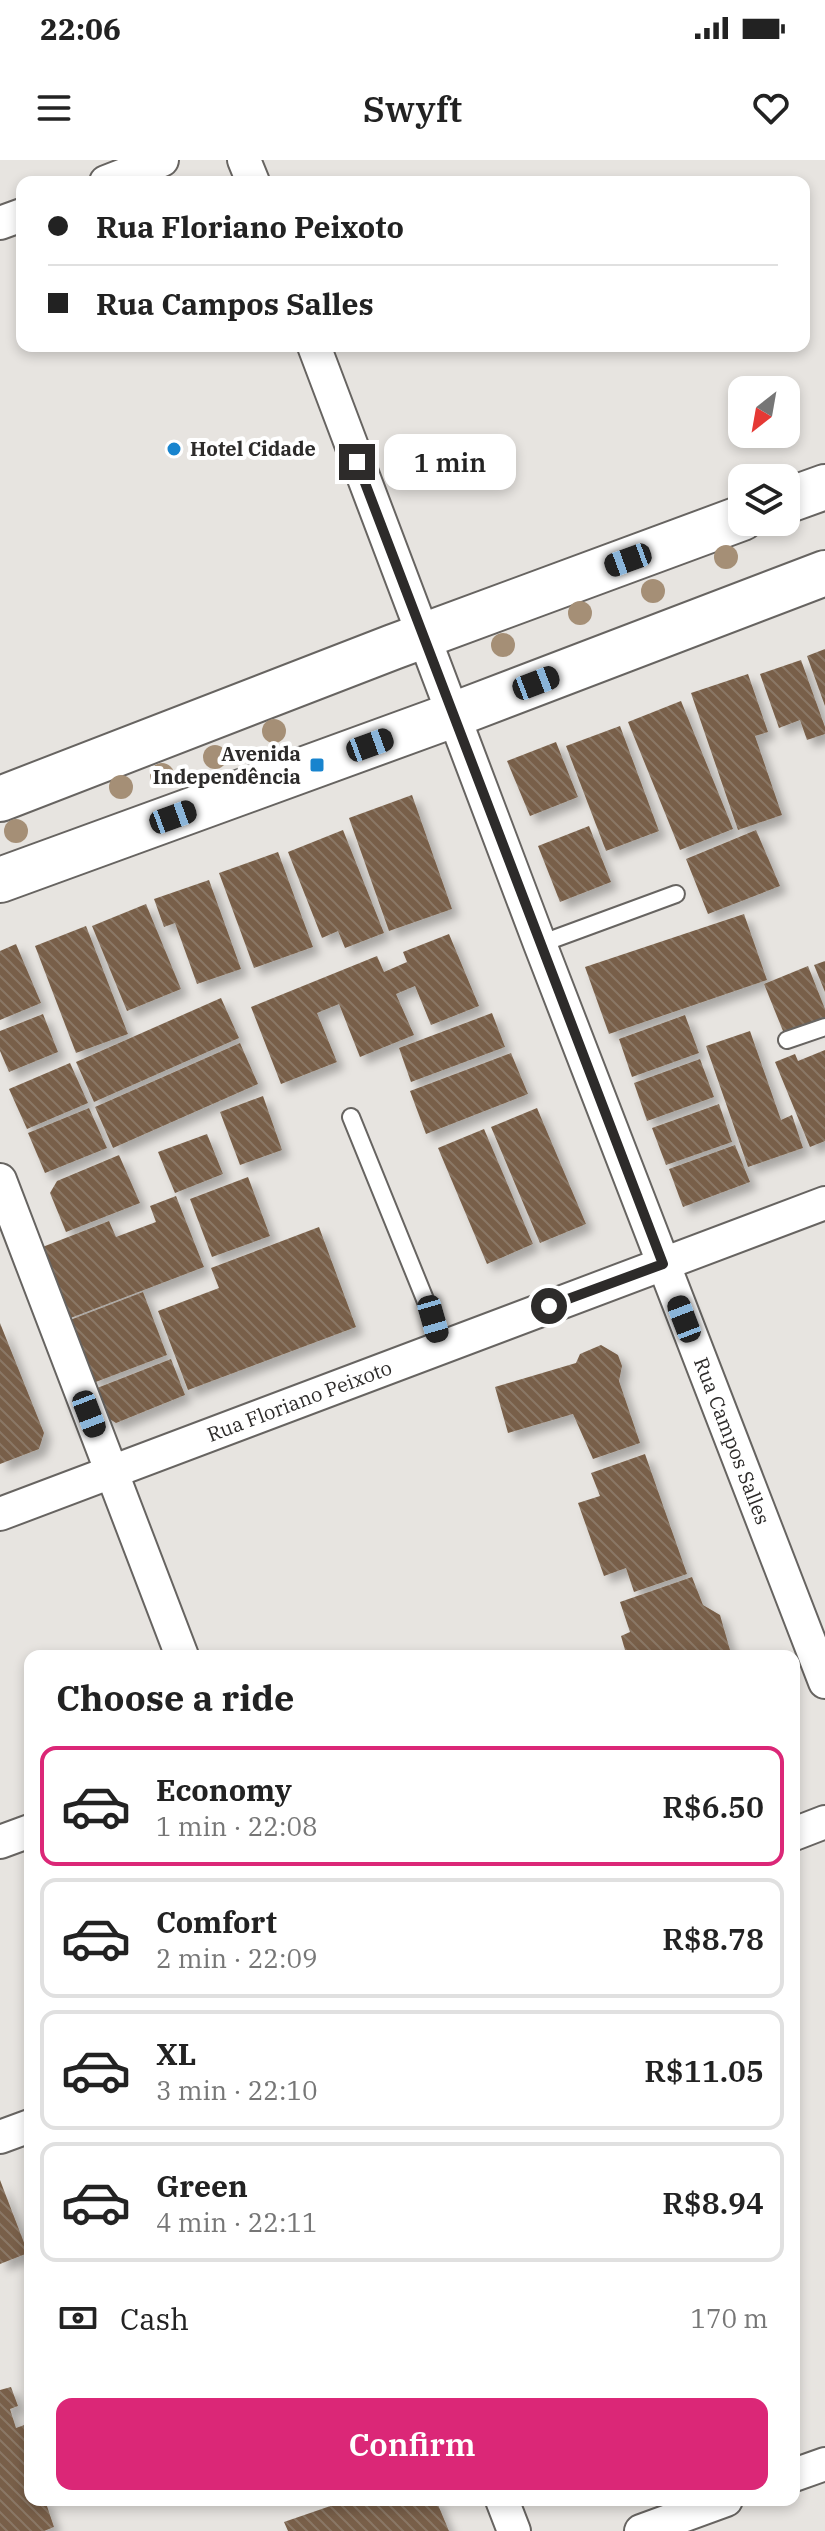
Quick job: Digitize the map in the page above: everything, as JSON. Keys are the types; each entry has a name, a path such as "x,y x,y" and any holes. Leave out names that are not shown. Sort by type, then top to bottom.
{"main road":[{"path":"800,496 825,487"},
{"path":"0,799 728,523"},
{"path":"0,880 453,715 825,573"}],"street":[{"path":"121,176 162,160"},
{"name":"Rua Campos Salles","path":"316,352 540,944 825,1682"},
{"path":"0,1180 180,1650"},
{"name":"Rua Floriano Peixoto","path":"0,1514 825,1203"},
{"path":"800,1832 825,1822"},
{"path":"0,1842 24,1833"},
{"path":"0,2137 24,2128"},
{"path":"800,2473 825,2464"},
{"path":"504,2506 514,2531"},
{"path":"641,2531 710,2506"}],"lane":[{"path":"540,944 676,894"},
{"path":"787,1040 825,1027"},
{"path":"351,1117 433,1319 441,1347"}],"building":[{"path":"825,649 825,706 807,656"},
{"path":"801,660 825,727 825,734 807,740 800,720 779,728 760,674"},
{"path":"748,674 768,732 755,736 782,815 738,830 691,693"},
{"path":"681,701 733,829 680,850 628,722"},
{"path":"620,726 659,831 606,851 566,746"},
{"path":"556,742 578,797 530,816 507,761"},
{"path":"412,795 452,909 389,931 349,818"},
{"path":"589,826 611,882 560,902 538,846"},
{"path":"343,830 384,933 345,948 338,931 322,938 288,852"},
{"path":"756,830 780,886 708,914 686,859"},
{"path":"278,852 313,947 254,968 219,873"},
{"path":"209,880 241,969 197,984 175,923 164,927 154,899"},
{"path":"146,904 181,989 127,1011 92,926"},
{"path":"744,914 767,980 609,1034 585,967"},
{"path":"86,926 128,1034 76,1053 35,946"},
{"path":"449,934 479,1006 431,1025 415,986 396,994 414,1035 360,1057 339,1004 317,1013 337,1062 281,1084 251,1007 377,956 384,972 407,962 403,952"},
{"path":"16,944 41,1003 0,1020 0,951"},
{"path":"825,961 825,992 814,965"},
{"path":"808,966 825,1009 825,1020 785,1036 764,984"},
{"path":"221,998 239,1038 94,1102 76,1062"},
{"path":"492,1013 505,1047 411,1082 399,1048"},
{"path":"43,1014 58,1052 9,1072 0,1051 0,1031"},
{"path":"685,1015 699,1053 632,1077 619,1039"},
{"path":"750,1031 781,1120 792,1115 803,1148 748,1167 706,1046"},
{"path":"240,1043 258,1084 113,1148 95,1107"},
{"path":"825,1050 825,1141 810,1147 775,1062 795,1054 798,1061"},
{"path":"511,1053 528,1094 426,1134 410,1091"},
{"path":"700,1059 714,1097 647,1121 634,1083"},
{"path":"70,1063 88,1103 27,1129 9,1089"},
{"path":"263,1096 282,1150 240,1165 220,1112"},
{"path":"719,1104 732,1142 666,1165 652,1128"},
{"path":"89,1108 107,1148 45,1173 28,1133"},
{"path":"537,1108 586,1224 540,1243 491,1127"},
{"path":"484,1129 533,1244 487,1264 438,1148"},
{"path":"207,1134 223,1174 175,1193 158,1152"},
{"path":"735,1145 750,1182 683,1207 669,1169"},
{"path":"119,1155 140,1203 66,1232 50,1193 57,1181"},
{"path":"248,1177 270,1236 212,1257 190,1199"},
{"path":"176,1196 204,1267 68,1319 40,1248 109,1221 116,1237 156,1222 150,1206"},
{"path":"319,1227 356,1327 188,1390 158,1311 219,1288 211,1268"},
{"path":"143,1292 167,1355 93,1383 70,1320"},
{"path":"0,1323 44,1433 39,1449 0,1464"},
{"path":"601,1345 618,1355 622,1366 619,1381 640,1443 593,1459 573,1414 508,1433 495,1387 576,1363 580,1354"},
{"path":"171,1359 185,1395 116,1423 102,1414 92,1390"},
{"path":"645,1454 687,1574 634,1592 626,1568 604,1576 578,1503 600,1496 591,1473"},
{"path":"692,1577 703,1605 720,1615 730,1650 625,1650 621,1636 630,1632 620,1602"},
{"path":"0,2180 24,2243 24,2255 0,2264"},
{"path":"11,2387 18,2406 10,2409 16,2428 24,2425 24,2506 47,2506 54,2527 44,2531 0,2531 0,2390"},
{"path":"330,2506 439,2506 449,2531 288,2531 284,2522"}],"place":[{"name":"Hotel Cidade","path":"174,449"},
{"name":"Avenida Independência","path":"317,765"}],"route":[{"path":"357,462 663,1264 549,1306"}]}
